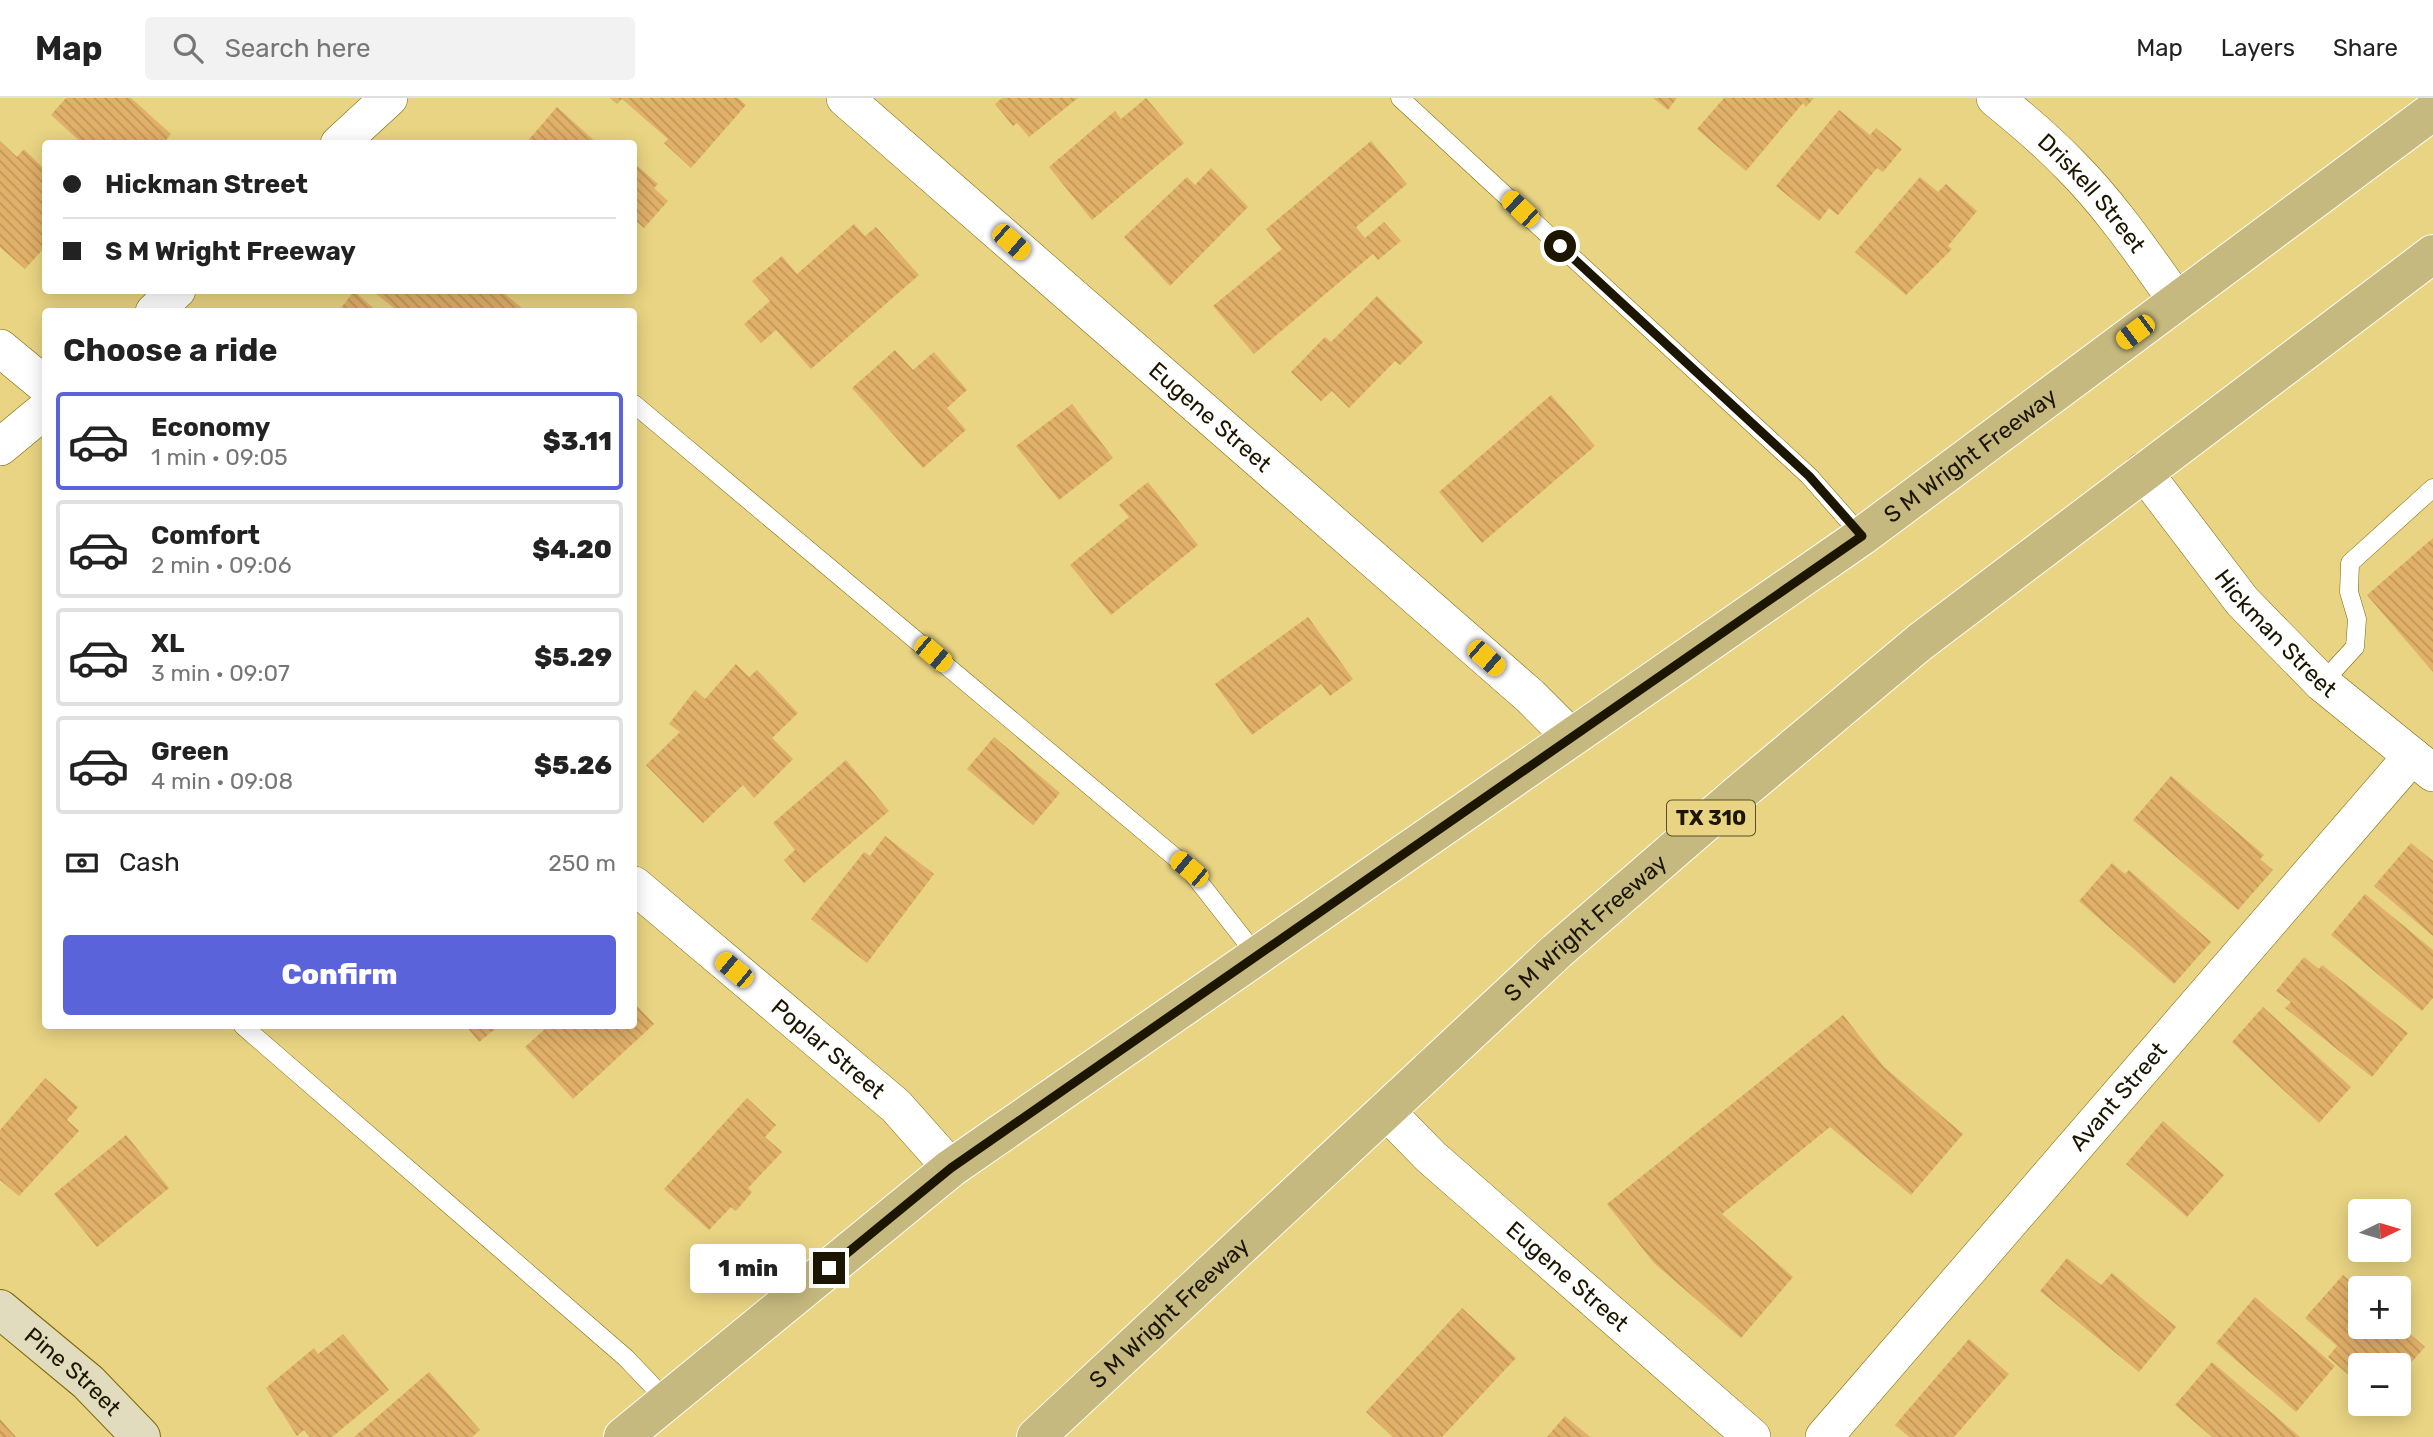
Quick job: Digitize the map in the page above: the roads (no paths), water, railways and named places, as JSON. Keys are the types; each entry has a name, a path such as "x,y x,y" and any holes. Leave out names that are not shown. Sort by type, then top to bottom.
{"main road":[{"name":"S M Wright Freeway","path":"623,1437 951,1168 1862,536 2433,111"},
{"name":"S M Wright Freeway","path":"1036,1437 1557,951 1737,796 1920,642 2433,254"}],"street":[{"path":"343,140 389,98"},
{"name":"Eugene Street","path":"845,98 1522,689 1572,738"},
{"name":"Driskell Street","path":"1995,98 2073,167 2133,239 2177,301"},
{"path":"158,308 173,294"},
{"path":"0,348 42,383"},
{"path":"0,447 42,412"},
{"name":"Hickman Street","path":"2143,471 2242,601 2322,683 2423,764"},
{"name":"Avant Street","path":"1824,1437 2423,764"},
{"name":"Poplar Street","path":"637,888 896,1106 951,1168"},
{"name":"Eugene Street","path":"1385,1110 1431,1157 1752,1437"},
{"name":"Pine Street","path":"0,1309 88,1382 141,1437"}],"lane":[{"path":"1401,98 1809,476 1862,536"},
{"path":"637,407 1189,869 1257,956"},
{"path":"2322,683 2355,647 2357,619 2349,592 2350,564 2433,488"},
{"path":"246,1029 616,1350 667,1401"}]}
